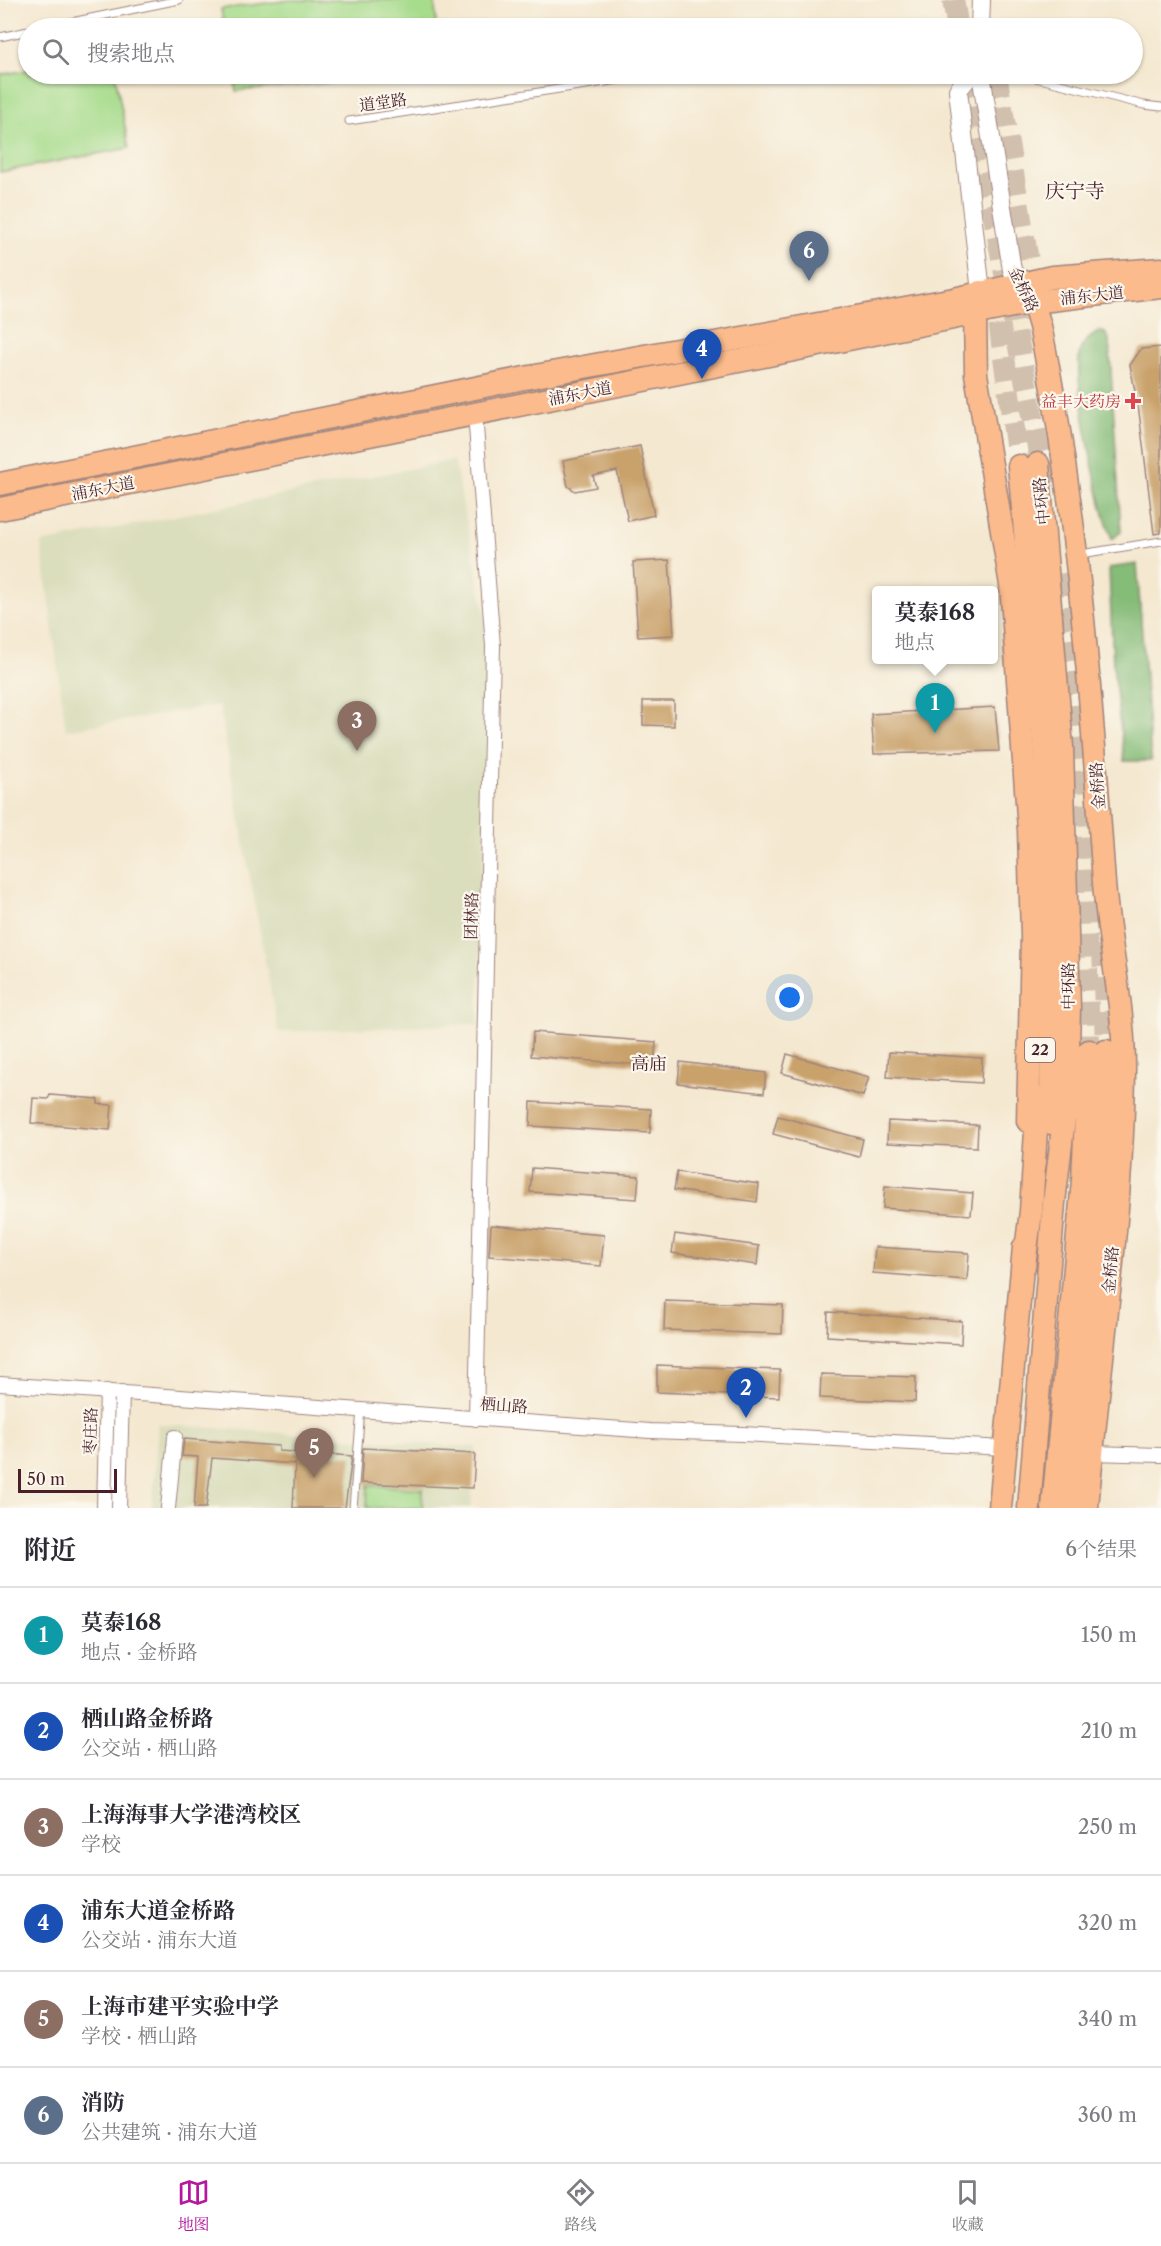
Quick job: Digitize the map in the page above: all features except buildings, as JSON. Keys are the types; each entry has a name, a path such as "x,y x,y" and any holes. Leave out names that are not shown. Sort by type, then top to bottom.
{"main road":[{"name":"浦东大道","path":"0,484 530,377 954,299 1020,282 1161,269"},
{"name":"金桥路","path":"1020,282 1033,302 1048,363 1077,555 1087,648 1106,913 1124,1043 1117,1199 1087,1508"},
{"name":"浦东大道","path":"0,509 1033,302 1161,287"},
{"name":"金桥路","path":"981,292 975,314 976,374 1011,585 1029,830 1032,937 1024,1266 1000,1508"},
{"name":"中环路","path":"1029,1508 1054,1203 1067,1093 1068,918 1062,747 1028,465 1049,833"},
{"name":"22","path":"1024,1266 1035,1173 1049,833"},
{"path":"1049,833 1052,917 1050,1092 1054,1203"},
{"path":"1053,1508 1097,1051 1101,1181 1070,1508"}],"street":[{"path":"980,18 981,0"},
{"name":"金桥路","path":"963,84 958,90 981,292"},
{"name":"金桥路","path":"983,84 1012,270 1020,282"},
{"name":"团林路","path":"475,414 493,646 476,1419"},
{"name":"栖山路","path":"0,1384 650,1431 1005,1448"},
{"name":"枣庄路","path":"104,1508 107,1392"},
{"name":"枣庄路","path":"119,1508 122,1392"},
{"path":"168,1508 175,1437"},
{"path":"1092,1453 1161,1455"}],"lane":[{"path":"91,18 179,0"},
{"path":"0,37 18,33"},
{"name":"道堂路","path":"349,121 598,84"},
{"path":"1060,84 1144,105 1161,106"},
{"path":"1077,555 1161,541"},
{"path":"353,1508 361,1409"}],"shaded area":[{"path":"454,460 487,623 487,773 478,1024 278,1032 219,705 66,730 41,543"},
{"path":"158,1424 476,1447 471,1508 152,1508"}],"green space":[{"path":"290,0 435,0 436,18 222,18 221,9"},
{"path":"18,72 18,84 117,84 129,148 0,172 0,75"},
{"path":"235,84 316,84 236,91"},
{"path":"1099,331 1105,333 1109,339 1121,532 1112,539 1094,473 1080,390 1080,351 1085,342"},
{"path":"1137,564 1151,761 1124,761 1113,665 1109,568"},
{"path":"368,1485 423,1489 422,1508 367,1508"}],"tunnel":[{"path":"953,0 956,18"},
{"path":"969,84 1045,484"},
{"path":"998,84 1035,301"},
{"path":"995,292 1019,466"},
{"path":"1057,574 1071,692 1080,811 1089,1051"},
{"path":"1103,945 1106,1051"}],"place":[{"name":"消防","path":"809,281"},
{"name":"浦东大道金桥路","path":"702,379"},
{"name":"益丰大药房","path":"1133,401"},
{"name":"莫泰168","path":"935,733"},
{"name":"上海海事大学港湾校区","path":"357,751"},
{"name":"栖山路金桥路","path":"746,1418"},
{"name":"上海市建平实验中学","path":"314,1478"}],"district":[{"name":"庆宁寺","path":"1075,191"},
{"name":"高庙","path":"649,1064"}]}
